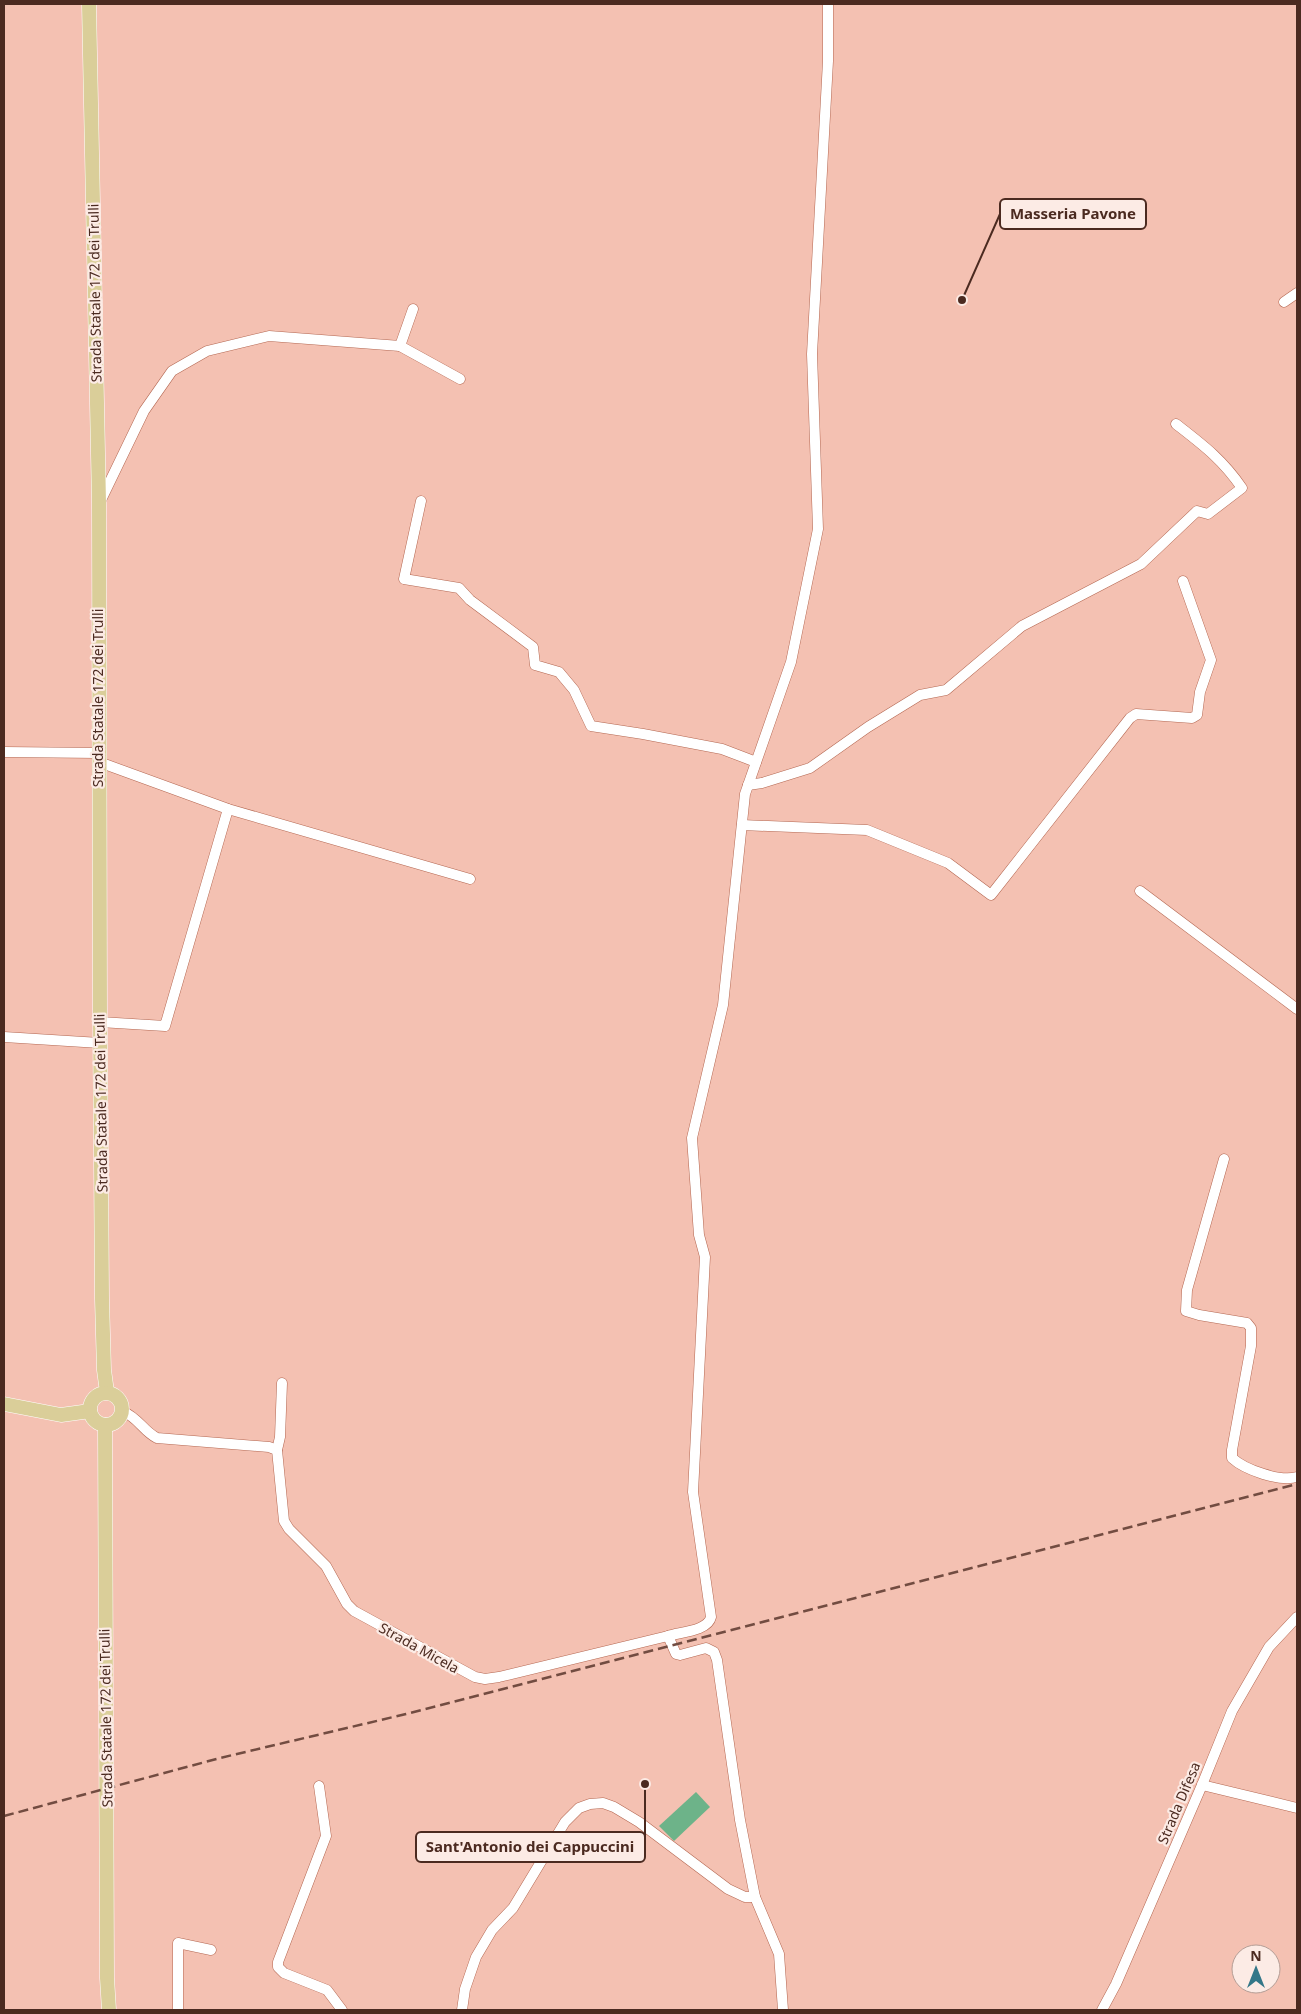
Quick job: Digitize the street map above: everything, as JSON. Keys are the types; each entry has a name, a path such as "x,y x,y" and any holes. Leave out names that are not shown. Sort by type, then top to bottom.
{"main road":[{"name":"Strada Statale 172 dei Trulli","path":"89,4 99,503 100,1044 104,1370 107,1392"},
{"path":"107,1392 112,1393 120,1401 122,1412 114,1423 105,1425 95,1421 90,1411 94,1398 107,1392"},
{"path":"4,1404 61,1415 90,1411"},
{"name":"Strada Statale 172 dei Trulli","path":"105,1425 107,1978 109,2010"}],"street":[{"name":"Strada Micela","path":"282,1383 280,1437 277,1450 284,1521 326,1566 347,1604 368,1620 462,1671 485,1679 668,1636 705,1626 710,1622 711,1617 693,1492 705,1257 699,1235 692,1138 723,1005 745,794 790,662 818,529 812,354 828,61 828,4"},
{"path":"1284,302 1297,293"},
{"path":"400,346 413,308"},
{"path":"99,503 144,411 172,371 206,351 269,336 400,346 460,379"},
{"path":"748,784 762,782 810,768 868,727 920,695 946,690 1022,626 1141,564 1197,511 1208,514 1242,488 1228,468 1208,449 1176,424"},
{"path":"421,501 404,579 458,588 470,600 533,647 535,665 559,672 574,690 591,726 722,749 756,762"},
{"path":"742,825 867,830 948,863 991,895 1130,718 1136,714 1192,718 1197,715 1200,692 1210,660 1183,581"},
{"path":"4,752 99,757 228,809 470,879"},
{"path":"100,1022 165,1026 228,809"},
{"path":"1140,891 1297,1010"},
{"path":"4,1037 100,1044"},
{"path":"1224,1160 1187,1290 1186,1311 1247,1323 1249,1325 1251,1328 1250,1346 1232,1458 1244,1466 1273,1477 1284,1479 1297,1477"},
{"path":"122,1412 138,1420 151,1435 157,1438 269,1447 277,1450"},
{"name":"Strada Difesa","path":"1102,2010 1116,1984 1232,1711 1269,1647 1297,1617"},
{"path":"668,1636 676,1654 680,1655 706,1648 714,1652 740,1820 755,1897 780,1954 783,2010"},
{"path":"1202,1785 1297,1808"},
{"path":"319,1786 326,1836 278,1962 278,1967 284,1973 327,1990 342,2010"},
{"path":"462,2010 465,1989 476,1957 492,1930 513,1908 565,1822 579,1808 590,1804 603,1803 614,1807 639,1822 728,1889 745,1897 755,1897"},
{"path":"178,2010 178,1943 211,1950"}],"green space":[{"path":"696,1792 710,1807 674,1841 659,1826"}],"railway":[{"path":"4,1816 220,1758 406,1714 1297,1484"}],"place":[{"name":"Masseria Pavone","path":"962,300"},
{"name":"Sant'Antonio dei Cappuccini","path":"645,1784"}]}
